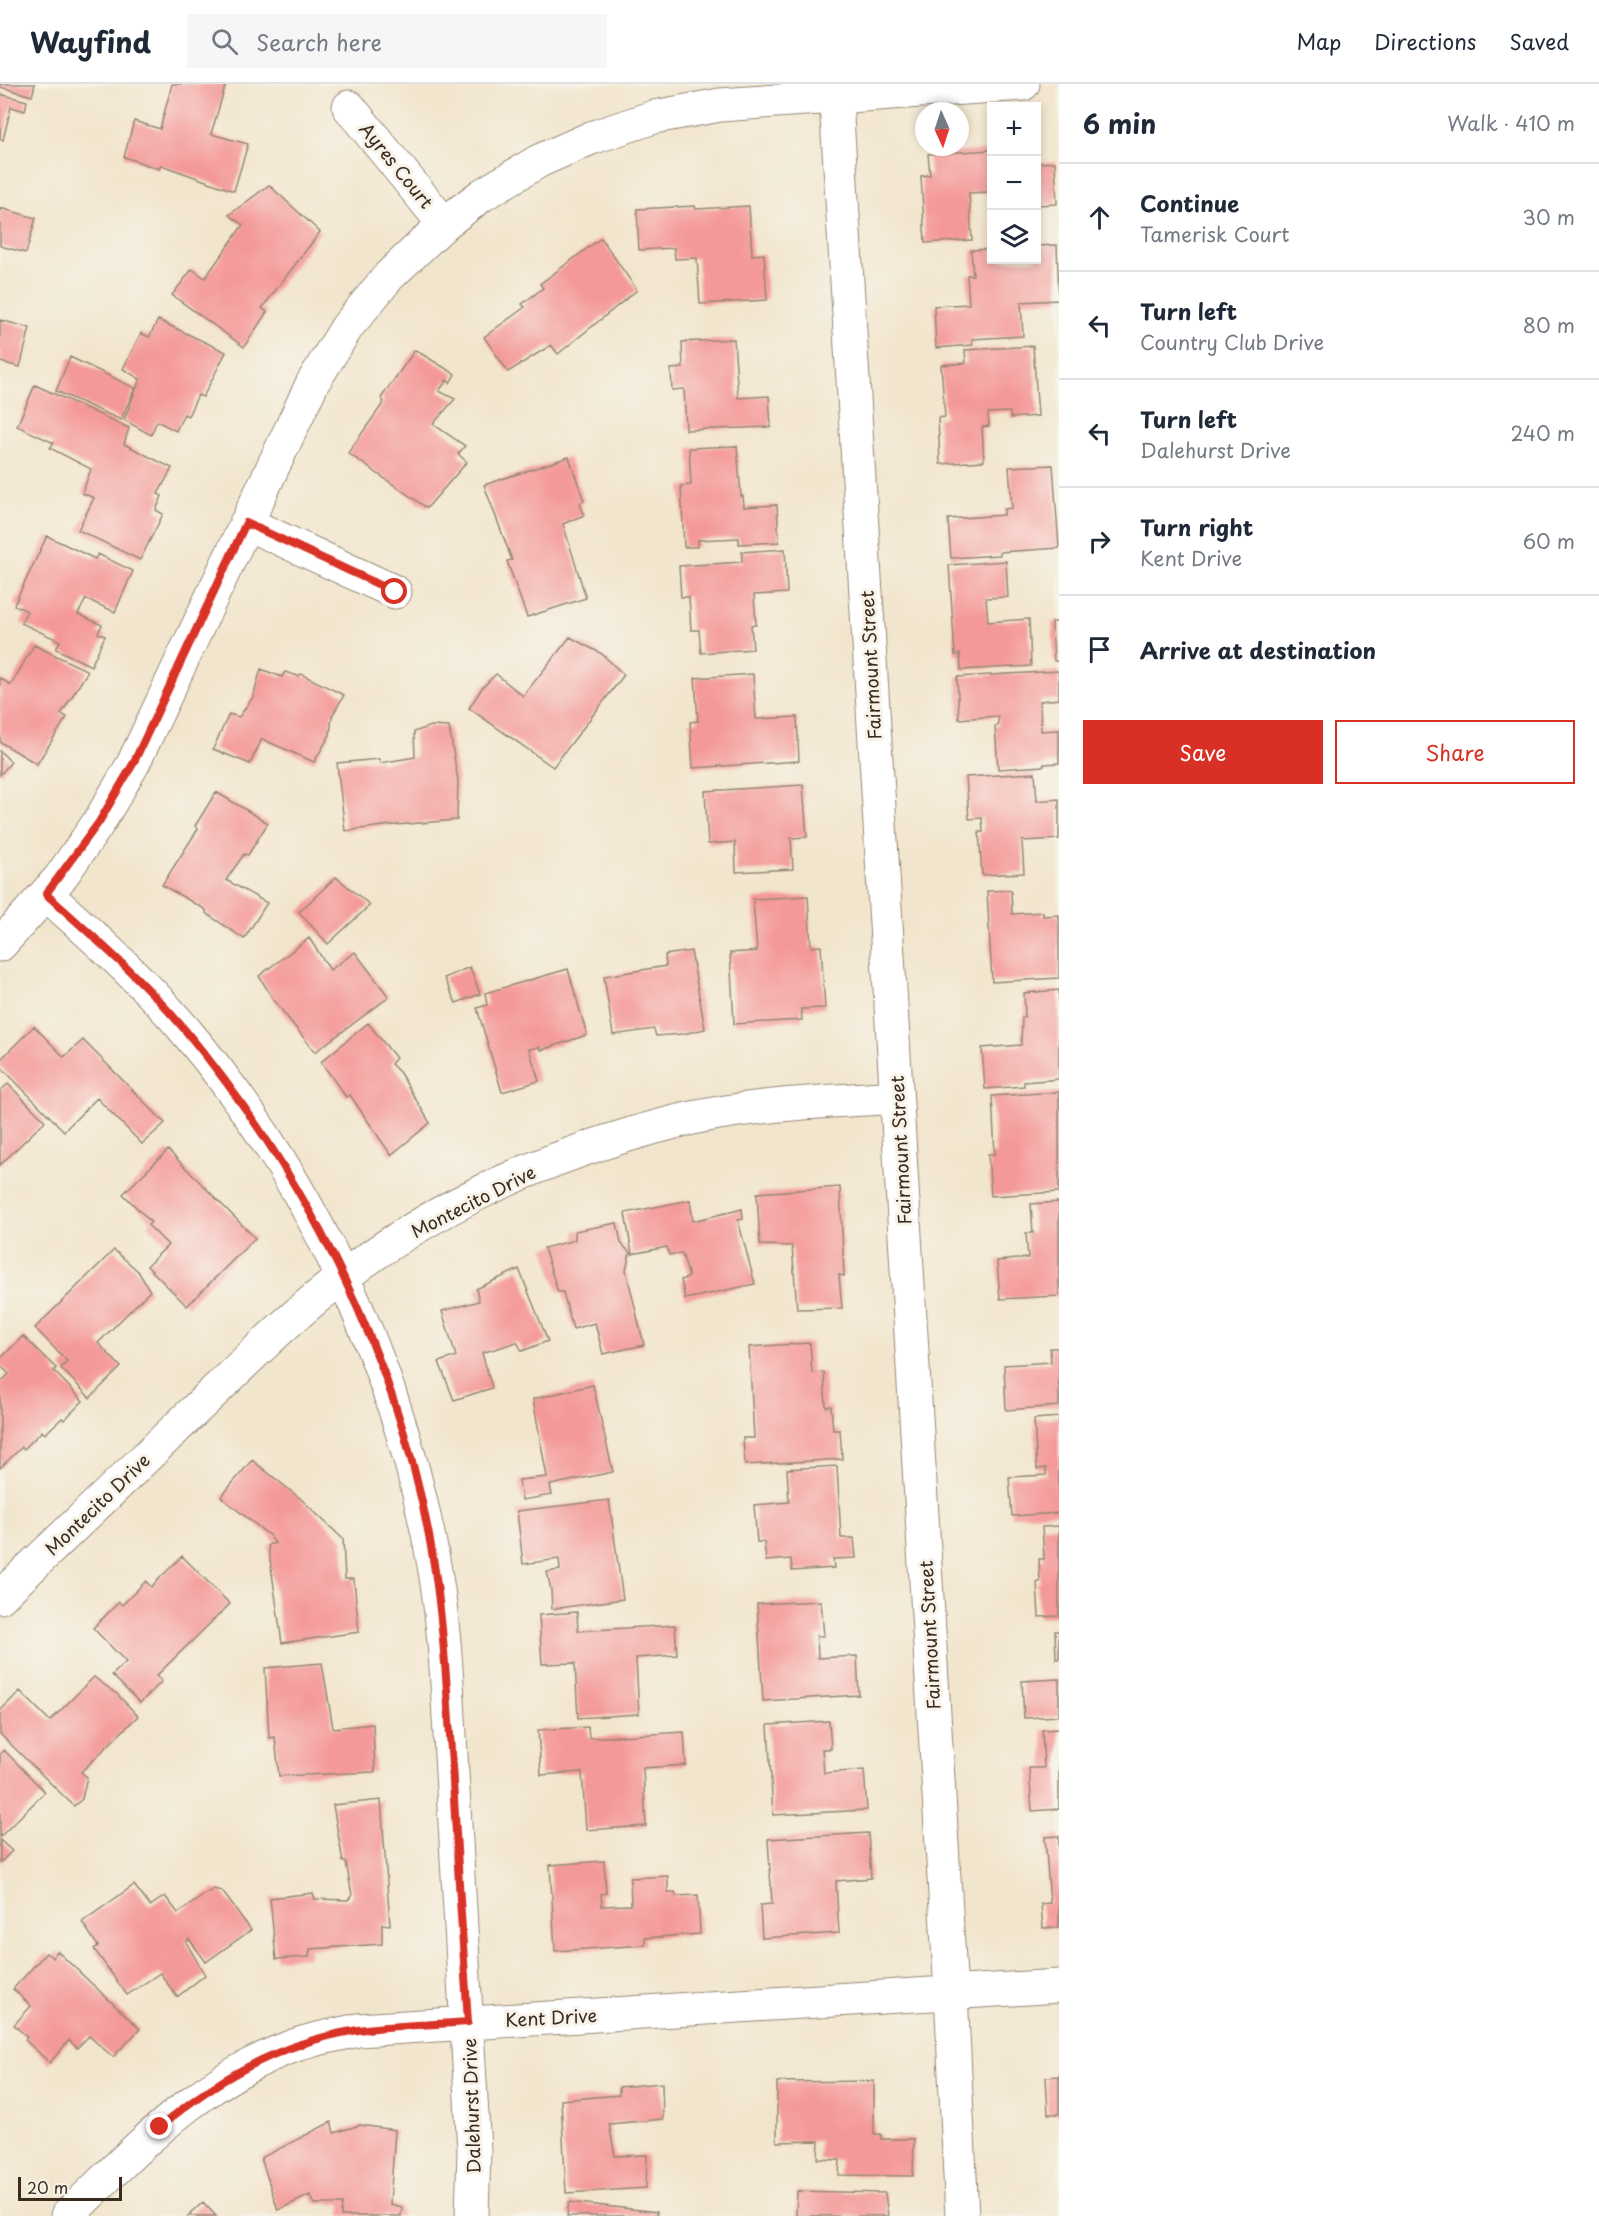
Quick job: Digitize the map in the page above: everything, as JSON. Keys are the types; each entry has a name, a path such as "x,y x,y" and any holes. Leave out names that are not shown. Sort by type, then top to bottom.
{"street":[{"path":"0,945 46,894 99,822 133,764 312,384 347,327 389,276 444,224 482,195 539,161 591,138 654,117 720,105 835,90 1023,84"},
{"name":"Fairmount Street","path":"835,90 951,1993 962,2216"},
{"name":"Ayres Court","path":"350,107 444,224"},
{"path":"246,523 395,592"},
{"name":"Dalehurst Drive","path":"46,894 118,958 184,1029 237,1096 296,1185 343,1276 381,1365 410,1457 432,1551 445,1647 468,2022 474,2150 472,2216"},
{"name":"Montecito Drive","path":"0,1597 284,1325 343,1276 435,1216 507,1179 593,1145 682,1121 772,1106 897,1097"},
{"name":"Kent Drive","path":"67,2216 190,2101 233,2073 296,2045 358,2030 1059,1986"}],"building":[{"path":"0,84 35,84 32,96 0,87"},
{"path":"172,84 226,84 211,134 248,144 234,191 161,165 159,169 124,157 134,121 160,129"},
{"path":"0,94 27,101 25,111 11,107 3,140 0,139"},
{"path":"987,150 987,192 969,193 972,240 925,243 921,176 930,175 928,156 969,156 969,151"},
{"path":"1055,162 1057,204 1041,205 1041,163"},
{"path":"269,185 320,232 262,308 267,312 244,347 172,295 192,269 205,278 243,225 229,215"},
{"path":"695,206 696,209 749,206 752,255 764,254 767,300 700,304 697,258 675,259 674,248 639,250 637,209"},
{"path":"0,208 36,218 26,253 0,246"},
{"path":"601,238 637,290 558,354 551,345 508,372 484,337 525,307 522,304 543,288 540,284"},
{"path":"1057,245 1059,300 1021,302 1023,336 972,339 973,345 936,348 934,306 969,304 967,275 973,275 971,250 987,249 987,264 1041,264 1041,246"},
{"path":"0,320 30,328 20,367 0,362"},
{"path":"158,320 226,352 203,397 198,395 188,416 184,414 176,431 157,421 151,435 124,420 140,379 123,369 141,333 149,337"},
{"path":"734,339 738,398 769,396 771,427 686,430 684,389 672,390 671,369 683,368 682,342"},
{"path":"1033,346 1038,416 1011,418 1010,412 988,413 989,426 982,427 984,461 940,464 938,418 945,417 941,365 966,363 965,350"},
{"path":"415,350 455,374 450,383 447,380 439,391 455,399 433,424 465,446 458,454 467,462 427,508 348,453 384,402 381,398"},
{"path":"70,357 135,388 121,420 56,391"},
{"path":"35,385 129,428 124,444 172,468 158,494 162,496 156,510 163,514 140,560 78,530 94,498 82,493 91,469 50,448 54,443 17,426"},
{"path":"737,446 744,507 777,505 779,542 739,544 739,538 698,540 698,547 684,547 681,486 691,485 689,448"},
{"path":"569,457 584,501 580,503 584,515 563,524 586,598 527,617 507,561 512,560 484,485"},
{"path":"1053,465 1059,548 951,558 948,519 1004,515 1004,509 1012,508 1009,467"},
{"path":"47,536 95,559 98,554 133,571 115,612 86,599 78,614 102,625 98,633 105,636 91,666 56,649 60,641 21,623 27,611 14,605"},
{"path":"785,549 787,593 754,595 756,625 751,625 753,649 701,653 699,630 691,630 689,597 681,597 679,566 742,562 742,552"},
{"path":"1006,561 1008,597 986,598 988,622 1029,619 1031,666 961,670 960,654 955,655 949,565"},
{"path":"1052,622 1059,622 1059,661 1054,661"},
{"path":"570,637 602,654 624,675 553,767 469,708 482,688 496,674 523,696"},
{"path":"34,645 88,671 61,714 67,717 37,764 0,742 0,678 11,685"},
{"path":"261,669 282,677 285,672 298,676 301,674 344,695 332,716 330,735 314,762 262,739 250,764 213,749 229,714 239,717 253,697"},
{"path":"1059,671 1059,699 1040,701 1041,731 1059,730 1059,763 998,769 995,726 998,726 998,716 959,719 957,677"},
{"path":"753,674 756,719 797,717 799,761 693,768 690,722 698,721 695,678"},
{"path":"431,726 449,727 458,780 457,820 345,831 337,763 379,759 380,763 415,757 414,732"},
{"path":"0,751 11,762 0,775"},
{"path":"1035,773 1037,801 1059,799 1059,839 1022,841 1024,873 982,875 979,832 983,832 982,818 969,819 966,777"},
{"path":"803,785 807,837 791,838 793,869 736,872 735,842 708,844 705,791"},
{"path":"216,792 268,823 248,855 244,854 226,880 267,903 244,939 206,913 206,910 162,885 198,829 195,826"},
{"path":"336,877 370,905 328,944 299,912"},
{"path":"1011,890 1012,914 1043,912 1043,916 1059,915 1059,978 992,982 987,891"},
{"path":"808,896 811,947 821,946 825,1008 801,1009 802,1020 734,1024 730,953 757,951 753,899"},
{"path":"309,938 330,970 355,952 389,997 315,1052 273,999 259,976"},
{"path":"691,951 705,1029 683,1034 656,1036 654,1029 613,1035 604,976 666,966 665,955"},
{"path":"470,967 480,994 456,1003 444,978"},
{"path":"568,969 587,1035 541,1050 539,1047 529,1049 539,1081 502,1092 477,1008 487,1005 485,993"},
{"path":"1059,990 1059,1079 1024,1082 1024,1086 985,1089 982,1048 1021,1045 1022,1017 1025,1017 1024,993"},
{"path":"368,1023 396,1058 391,1064 400,1073 430,1123 391,1155 350,1095 346,1097 321,1062"},
{"path":"34,1026 64,1057 83,1040 165,1123 142,1144 97,1098 64,1131 0,1066 0,1060"},
{"path":"8,1084 45,1121 0,1165 0,1091"},
{"path":"1059,1092 1059,1192 991,1196 988,1154 995,1154 992,1096"},
{"path":"168,1150 255,1238 187,1306 147,1266 168,1245 148,1225 151,1222 123,1194"},
{"path":"840,1187 844,1276 839,1275 842,1308 797,1309 792,1246 760,1245 757,1193"},
{"path":"690,1200 693,1221 742,1209 743,1219 738,1220 755,1284 685,1299 681,1280 689,1277 682,1253 669,1255 667,1247 632,1254 625,1213"},
{"path":"1059,1202 1059,1296 1000,1299 997,1261 1028,1258 1026,1233 1033,1233 1031,1204"},
{"path":"617,1223 621,1243 630,1253 626,1270 644,1345 603,1354 595,1323 573,1329 563,1292 558,1292 544,1248 575,1240 575,1231"},
{"path":"114,1250 138,1271 150,1291 98,1343 121,1367 90,1398 61,1368 67,1361 35,1328"},
{"path":"519,1269 548,1341 522,1351 517,1342 482,1353 492,1388 454,1400 439,1362 456,1356 442,1311 479,1301 476,1289"},
{"path":"23,1336 56,1368 54,1371 83,1401 64,1420 62,1418 45,1434 42,1431 0,1468 0,1383 9,1374 0,1365 0,1359"},
{"path":"810,1343 812,1373 824,1372 826,1407 831,1406 833,1430 840,1430 842,1459 745,1465 743,1438 754,1438 749,1347"},
{"path":"1050,1348 1059,1348 1059,1406 1006,1410 1004,1365 1051,1362"},
{"path":"593,1385 613,1472 550,1485 552,1495 522,1500 519,1480 547,1477 533,1399"},
{"path":"1059,1417 1059,1513 1012,1516 1009,1477 1046,1475 1046,1468 1037,1469 1034,1419"},
{"path":"252,1460 302,1500 343,1539 345,1579 354,1579 359,1632 282,1643 268,1545 275,1543 270,1536 221,1497"},
{"path":"837,1466 841,1538 854,1538 856,1558 833,1559 834,1568 792,1571 791,1559 766,1561 764,1542 757,1542 754,1505 789,1502 787,1469"},
{"path":"609,1500 623,1599 552,1609 547,1572 560,1570 559,1559 523,1564 517,1511"},
{"path":"1059,1526 1059,1616 1039,1617 1037,1582 1040,1582 1039,1559 1044,1559 1042,1527"},
{"path":"182,1556 230,1604 156,1676 162,1681 140,1703 112,1675 126,1662 93,1628 119,1602 122,1605 146,1581 151,1587"},
{"path":"821,1601 824,1636 817,1636 818,1658 857,1656 859,1695 763,1701 757,1604"},
{"path":"577,1612 578,1631 675,1625 677,1655 636,1658 639,1714 578,1718 575,1663 542,1664 539,1615"},
{"path":"1055,1631 1059,1631 1059,1659 1056,1659"},
{"path":"322,1663 333,1728 373,1724 375,1772 279,1776 275,1737 269,1738 265,1668"},
{"path":"94,1677 118,1695 138,1716 81,1772 87,1777 82,1799 74,1806 0,1734 0,1711 20,1691 50,1721"},
{"path":"1059,1679 1059,1716 1024,1718 1022,1681"},
{"path":"829,1721 831,1749 822,1749 824,1773 864,1770 867,1810 773,1815 768,1725"},
{"path":"588,1727 589,1738 684,1732 686,1765 643,1768 646,1826 586,1830 582,1772 541,1775 538,1730"},
{"path":"1059,1729 1059,1809 1032,1811 1029,1768 1044,1768 1042,1730"},
{"path":"4,1750 45,1792 0,1837 0,1754"},
{"path":"381,1800 390,1925 382,1924 382,1944 310,1949 309,1957 276,1959 270,1898 313,1893 315,1899 348,1900 352,1895 346,1862 343,1862 333,1805"},
{"path":"868,1833 871,1878 836,1881 839,1933 762,1938 760,1905 772,1904 768,1839"},
{"path":"1059,1836 1059,1927 1043,1928 1041,1904 1050,1903 1045,1837"},
{"path":"0,1840 12,1851 0,1863"},
{"path":"604,1861 606,1893 601,1894 602,1906 631,1905 630,1878 668,1876 668,1892 675,1892 676,1896 698,1895 700,1934 645,1938 645,1945 555,1951 550,1865"},
{"path":"134,1885 150,1906 165,1896 178,1913 213,1889 222,1891 251,1930 206,1962 189,1939 186,1942 205,1975 177,1997 160,1973 127,1995 94,1949 98,1946 82,1922"},
{"path":"57,1951 140,2029 113,2057 89,2036 77,2048 69,2040 50,2063 25,2040 27,2037 14,2025 31,2006 13,1989 46,1953 53,1958"},
{"path":"1059,2076 1059,2114 1048,2114 1046,2077"},
{"path":"874,2081 874,2134 881,2134 881,2139 914,2139 913,2176 839,2175 840,2160 818,2159 819,2141 777,2142 777,2082"},
{"path":"662,2083 663,2119 609,2124 615,2156 647,2155 646,2188 566,2193 561,2100 619,2095 619,2087"},
{"path":"331,2122 334,2133 360,2125 395,2130 390,2204 402,2207 401,2216 341,2216 342,2204 315,2204 310,2195 278,2210 261,2158"},
{"path":"797,2191 885,2193 888,2216 796,2216"},
{"path":"203,2202 216,2216 188,2216"},
{"path":"569,2202 657,2212 656,2216 567,2216"}],"route":[{"path":"160,2127 190,2101 233,2073 296,2045 358,2030 468,2022 445,1647 432,1551 410,1457 381,1365 343,1276 296,1185 243,1105 184,1029 118,958 46,894 99,822 133,764 246,523 395,592"}]}
